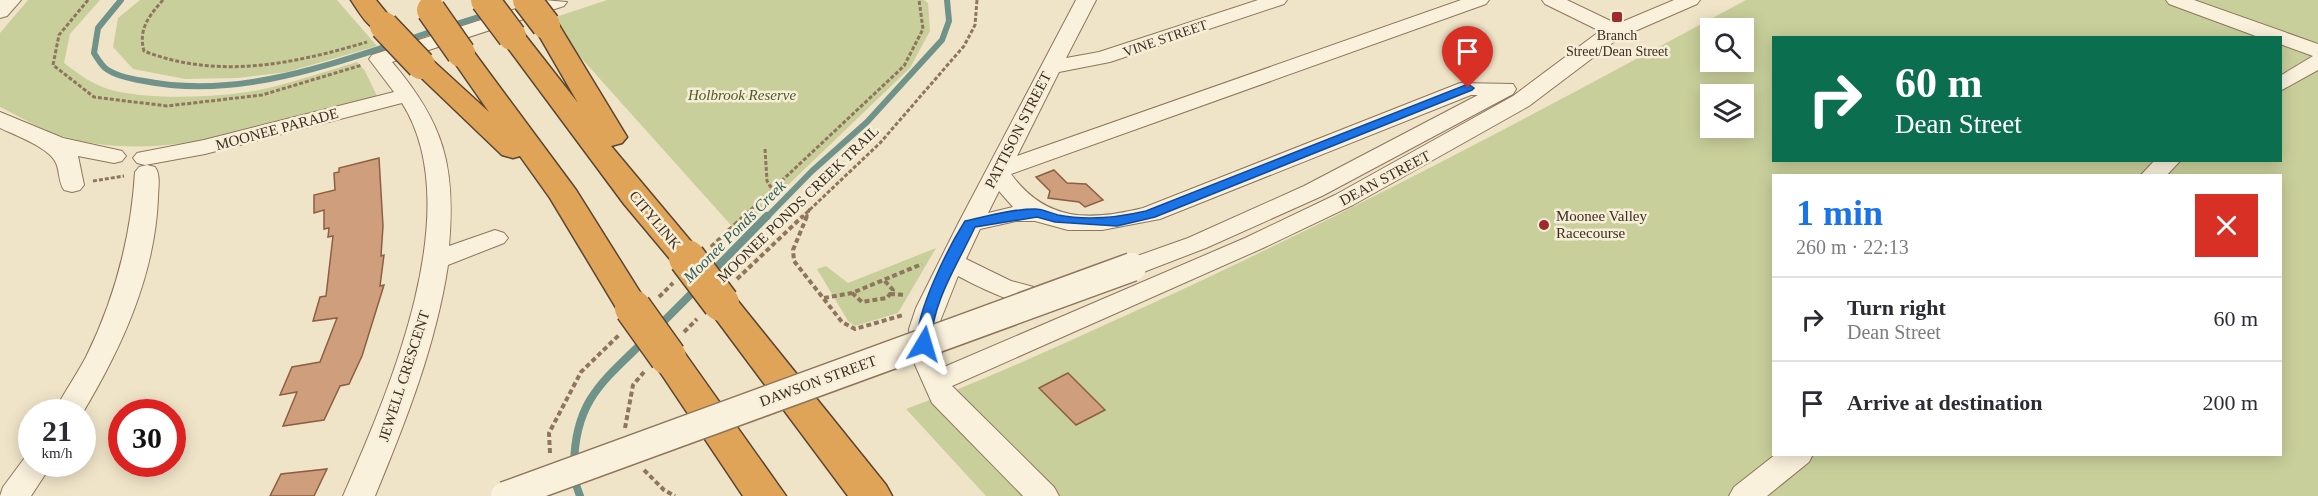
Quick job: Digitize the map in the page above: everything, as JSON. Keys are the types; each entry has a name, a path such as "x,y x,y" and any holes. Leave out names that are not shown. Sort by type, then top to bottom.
{"highway":[{"path":"363,0 380,42 422,65 565,197"},
{"name":"CITYLINK","path":"484,0 635,197 687,258 717,302 872,496"},
{"path":"527,0 551,14 605,127 687,258"},
{"path":"428,5 565,197 633,308 667,352 765,496"}],"street":[{"name":"PATTISON STREET","path":"940,388 926,358 923,329 930,308 970,224 1086,0"},
{"name":"VINE STREET","path":"1050,67 1103,58 1277,0"},
{"path":"997,171 1479,0"},
{"path":"1552,0 1615,31"},
{"name":"DEAN STREET","path":"940,388 1197,243 1313,191 1615,31 1690,0"},
{"path":"2176,0 2276,36"},
{"path":"380,42 551,14"},
{"name":"DEAN STREET","path":"952,261 996,285 1052,301 1104,303 1135,280 1309,218 1397,172 1521,101 1615,31"},
{"path":"2282,38 2318,51"},
{"name":"JEWELL CRESCENT","path":"359,496 391,422 427,308 439,201 435,158 425,124 380,42"},
{"path":"2282,84 2318,61"},
{"name":"DEAN STREET","path":"970,224 1016,214 1038,213 1055,218 1096,223 1117,222 1142,216 1468,88 1504,89"},
{"name":"MOONEE PARADE","path":"146,165 407,94"},
{"path":"0,119 47,142 67,158 72,185"},
{"path":"47,142 114,156"},
{"path":"2153,174 2168,162"},
{"path":"76,399 114,326 130,283 147,206 146,165"},
{"name":"DEAN STREET","path":"997,171 1016,196 1038,213"},
{"path":"434,261 495,238"},
{"name":"DAWSON STREET","path":"505,496 1135,280"},
{"path":"940,388 1043,496"},
{"path":"1745,496 1795,456"},
{"path":"14,496 28,477"}],"path":[{"path":"88,0 58,35 53,65 94,97 167,106 262,95 380,42"},
{"path":"163,0 142,26 140,41 144,51 187,65 241,66 290,63 380,42"},
{"path":"787,174 904,66 923,29 919,0"},
{"name":"MOONEE PONDS CREEK TRAIL","path":"625,417 633,385 811,206 880,143 964,46 975,25 977,0"},
{"path":"765,149 767,181 772,189"},
{"path":"72,185 146,165"},
{"path":"811,206 793,250 794,261 842,322 855,329 930,308"},
{"path":"824,298 852,293 922,264"},
{"path":"852,293 862,302 887,298 893,290 884,280"},
{"path":"890,294 905,295"}],"green space":[{"path":"28,0 100,0 70,34 64,63 90,81 108,89 165,97 232,94 279,85 357,62 365,71 377,96 218,138 177,144 137,146 97,144 58,135 0,107 0,33"},
{"path":"140,0 337,0 377,46 287,72 238,78 185,79 133,69 113,47 118,18"},
{"name":"Holbrook Reserve","path":"607,0 924,0 928,3 930,31 910,68 738,233 547,20"},
{"name":"Moonee Valley Racecourse","path":"1746,0 2318,0 2318,496 986,496 906,409 1047,351 1209,277 1442,162 1700,25 1700,72 1754,72 1754,18 1712,18"},
{"path":"936,248 898,313 855,326 848,321 817,269 826,266 848,283"}],"building":[{"path":"379,158 383,226 381,256 384,255 380,286 384,285 362,356 349,384 340,386 324,420 283,426 297,392 280,395 292,367 320,362 337,318 313,321 320,297 326,296 333,236 328,237 329,228 324,229 324,210 314,213 314,195 335,190 334,173 339,172 339,168"},
{"path":"1054,170 1067,183 1086,184 1103,200 1085,207 1079,202 1048,198 1050,191 1036,177"},
{"path":"1068,373 1105,410 1076,425 1039,388"},
{"path":"327,469 314,496 270,496 281,474"}],"waterway":[{"name":"Moonee Ponds Creek","path":"121,0 98,28 94,53 109,71 139,80 176,85 238,84 300,72 391,45"},
{"name":"Moonee Ponds Creek","path":"766,218 812,171 867,122 942,40 949,21 947,0"},
{"name":"Moonee Ponds Creek","path":"450,26 488,14"},
{"name":"Moonee Ponds Creek","path":"407,40 436,30"},
{"name":"Moonee Ponds Creek","path":"712,272 767,216"},
{"name":"Moonee Ponds Creek","path":"659,326 698,287"},
{"name":"Moonee Ponds Creek","path":"574,465 579,424 586,408 604,381 645,340"},
{"name":"Moonee Ponds Creek","path":"574,479 580,496"}],"place":[{"name":"Branch Street/Dean Street","path":"1617,17"},
{"name":"Moonee Valley Racecourse","path":"1544,225"}],"route":[{"path":"924,344 923,329 930,308 970,224 1016,214 1038,213 1072,221 1096,223 1117,222 1151,214 1468,88"}]}
